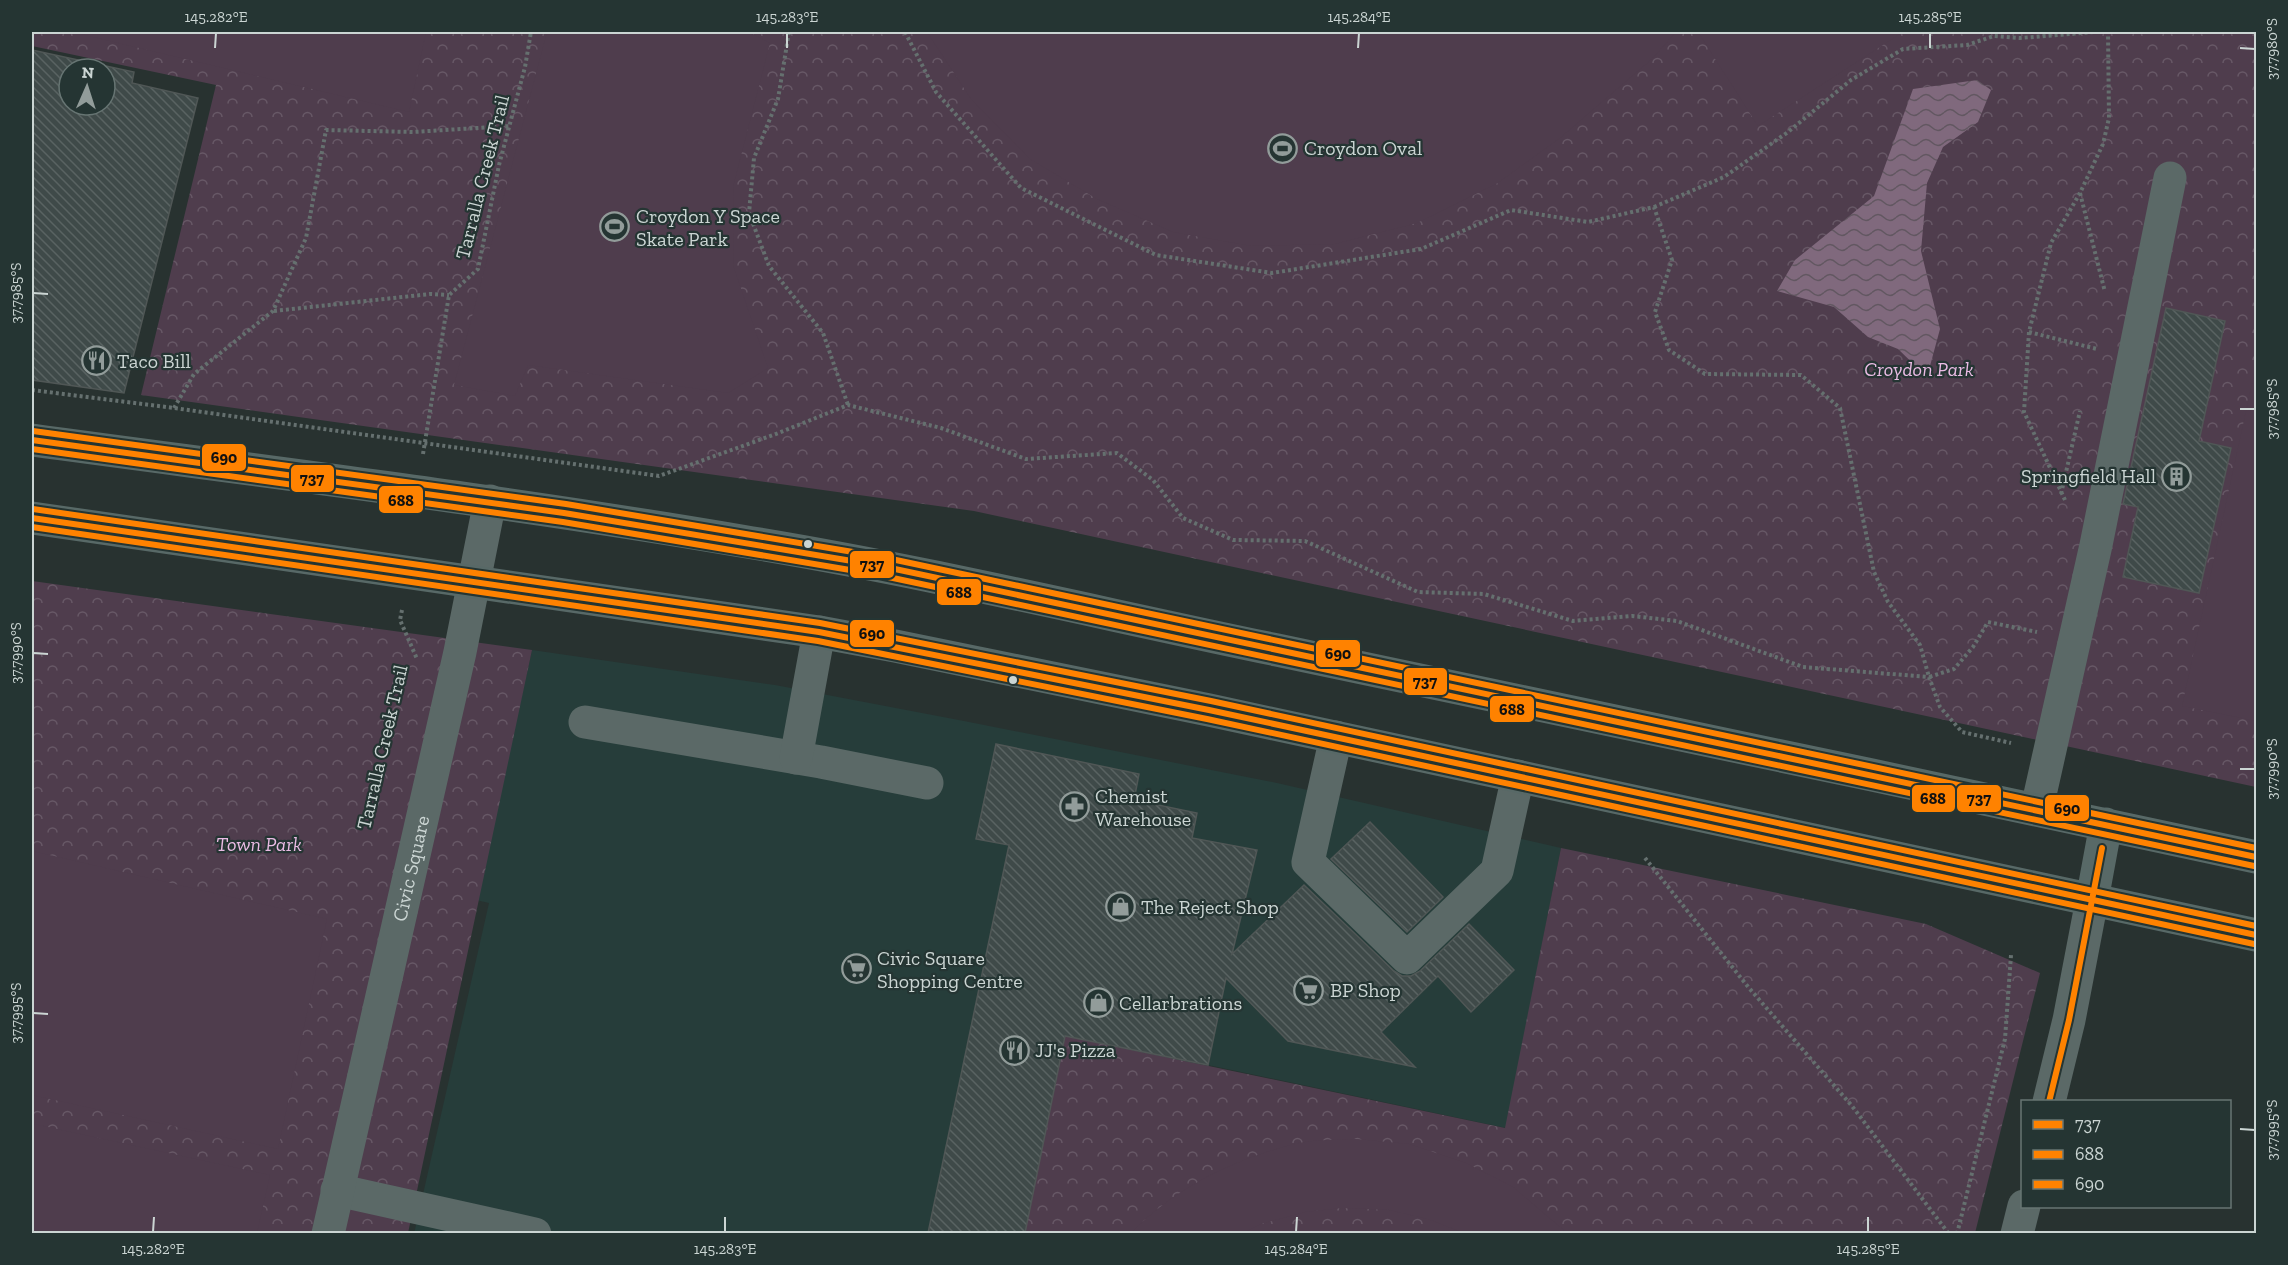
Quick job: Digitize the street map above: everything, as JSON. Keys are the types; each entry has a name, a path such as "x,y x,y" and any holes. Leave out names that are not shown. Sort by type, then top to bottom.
{"main road":[{"path":"32,440 490,501 747,541 2037,808 2256,856"},
{"path":"32,518 819,632 895,646 1336,737 2256,935"},
{"path":"2092,900 2106,824"}],"street":[{"path":"2037,808 2076,640 2170,178"},
{"name":"Civic Square","path":"328,1233 475,583 490,501"},
{"path":"796,758 819,632"},
{"path":"585,722 927,783"},
{"path":"1336,737 1308,862 1407,958 1497,871 1518,776"},
{"path":"2049,1100 2071,1009 2092,900"},
{"path":"337,1190 535,1233"},
{"path":"2017,1233 2023,1208"}],"path":[{"name":"Tarralla Creek Trail","path":"449,295 478,269 531,32"},
{"path":"789,32 778,99 754,158 749,213 769,266 823,333 848,405"},
{"path":"905,32 936,92 1021,188 1156,255 1272,273 1421,249 1511,210 1588,222 1654,207 1724,177 1788,132 1851,80 1903,49 1967,45 1993,34 2020,38 2094,32"},
{"path":"2096,545 2061,495 2024,412 2029,332 2051,243 2080,193 2103,144 2109,118 2108,32"},
{"path":"174,408 194,374 273,310 306,238 326,130 413,132 509,126"},
{"path":"2080,193 2107,300"},
{"path":"1654,207 1672,260 1655,312 1669,350 1705,374 1801,375 1840,408 1874,572 1888,602 1920,645 1940,707 1962,732 2050,752"},
{"path":"273,310 430,294 449,295 417,493"},
{"path":"2029,332 2108,352"},
{"path":"32,390 659,476 776,434 848,405 940,428 1026,459 1118,453 1153,480 1183,518 1233,540 1305,541 1418,592 1484,594 1573,621 1632,616 1677,621 1803,667 1929,678 1954,669 1988,622 2076,640"},
{"path":"2061,495 2081,405"},
{"name":"Tarralla Creek Trail","path":"407,572 400,620 418,657 415,669"},
{"path":"1645,858 1749,988 1852,1106 1949,1233"},
{"path":"1957,1233 2005,1039 2011,956"}],"shaded area":[{"name":"Civic Square Shopping Centre","path":"532,650 775,685 964,721 1277,783 1561,848 1506,1128 1208,1065 1064,1043 1024,1233 414,1234 489,903 476,900"}],"green space":[{"name":"Croydon Park","path":"32,32 2256,32 2256,787 974,511 141,395 216,85 117,64 117,57 84,57 32,46"},
{"path":"72,32 426,32 409,112"},
{"name":"Croydon Y Space Skate Park","path":"547,32 749,32 770,43 733,187 734,268 768,368 728,393 528,365 515,396 454,385"},
{"name":"Croydon Oval","path":"927,32 1676,32 1652,59 1560,138 1496,184 1417,223 1335,244 1251,246 1173,232 1097,199 1030,159 971,99"},
{"path":"1698,32 1903,32 1758,126"},
{"path":"2256,365 2256,721 2182,706"},
{"name":"Town Park","path":"32,581 532,650 408,1233 32,1234"},
{"path":"1561,848 1926,924 2040,973 1975,1233 1024,1234 1065,1036 1505,1128"},
{"path":"32,851 327,919 278,1149 32,1095"},
{"path":"34,1124 270,1175 257,1233 32,1233"},
{"path":"1356,1139 1409,1144 1466,1163 1513,1187 1567,1233 1464,1233 1428,1219 1389,1210 1342,1208 1305,1212 1261,1224 1243,1233 1131,1233 1148,1217 1185,1190 1247,1159 1299,1143"}],"water":[{"path":"1977,80 1991,90 1978,122 1943,147 1927,183 1921,251 1940,329 1927,377 1898,349 1868,337 1834,307 1777,291 1795,260 1874,196 1913,89"}],"building":[{"path":"32,50 64,57 57,57 57,117 117,117 117,68 134,72 132,83 198,98 124,393 32,380"},
{"name":"Springfield Hall","path":"2166,308 2225,321 2199,441 2231,448 2199,593 2123,577 2138,507 2123,504"},
{"path":"996,744 1139,774 1134,800 1197,813 1192,838 1257,850 1232,954 1304,885 1402,976 1411,976 1420,971 1469,924 1514,970 1471,1012 1438,976 1381,1032 1415,1067 1288,1041 1226,978 1208,1065 1065,1036 1025,1233 928,1233 1009,845 976,839"},
{"path":"1370,822 1443,897 1407,932 1331,859"}],"transit line":[{"name":"690","path":"33,431 566,504 877,556 2256,848"},
{"name":"737","path":"32,440 564,513 876,565 2256,857"},
{"name":"688","path":"32,449 563,522 874,574 2254,866"},
{"name":"690","path":"33,509 820,623 1211,701 2256,926"},
{"name":"737","path":"32,518 819,632 1209,710 2256,935"},
{"name":"688","path":"32,527 818,641 1207,719 2254,944"},
{"name":"737","path":"2049,1100 2069,1020 2102,848"}],"place":[{"name":"Croydon Oval","path":"1283,148"},
{"name":"Croydon Y Space Skate Park","path":"615,227"},
{"name":"Taco Bill","path":"96,361"},
{"name":"Springfield Hall","path":"2177,476"},
{"name":"Chemist Warehouse","path":"1074,807"},
{"name":"The Reject Shop","path":"1120,907"},
{"name":"Civic Square Shopping Centre","path":"856,969"},
{"name":"BP Shop","path":"1309,990"},
{"name":"Cellarbrations","path":"1098,1003"},
{"name":"JJ's Pizza","path":"1014,1050"}]}
